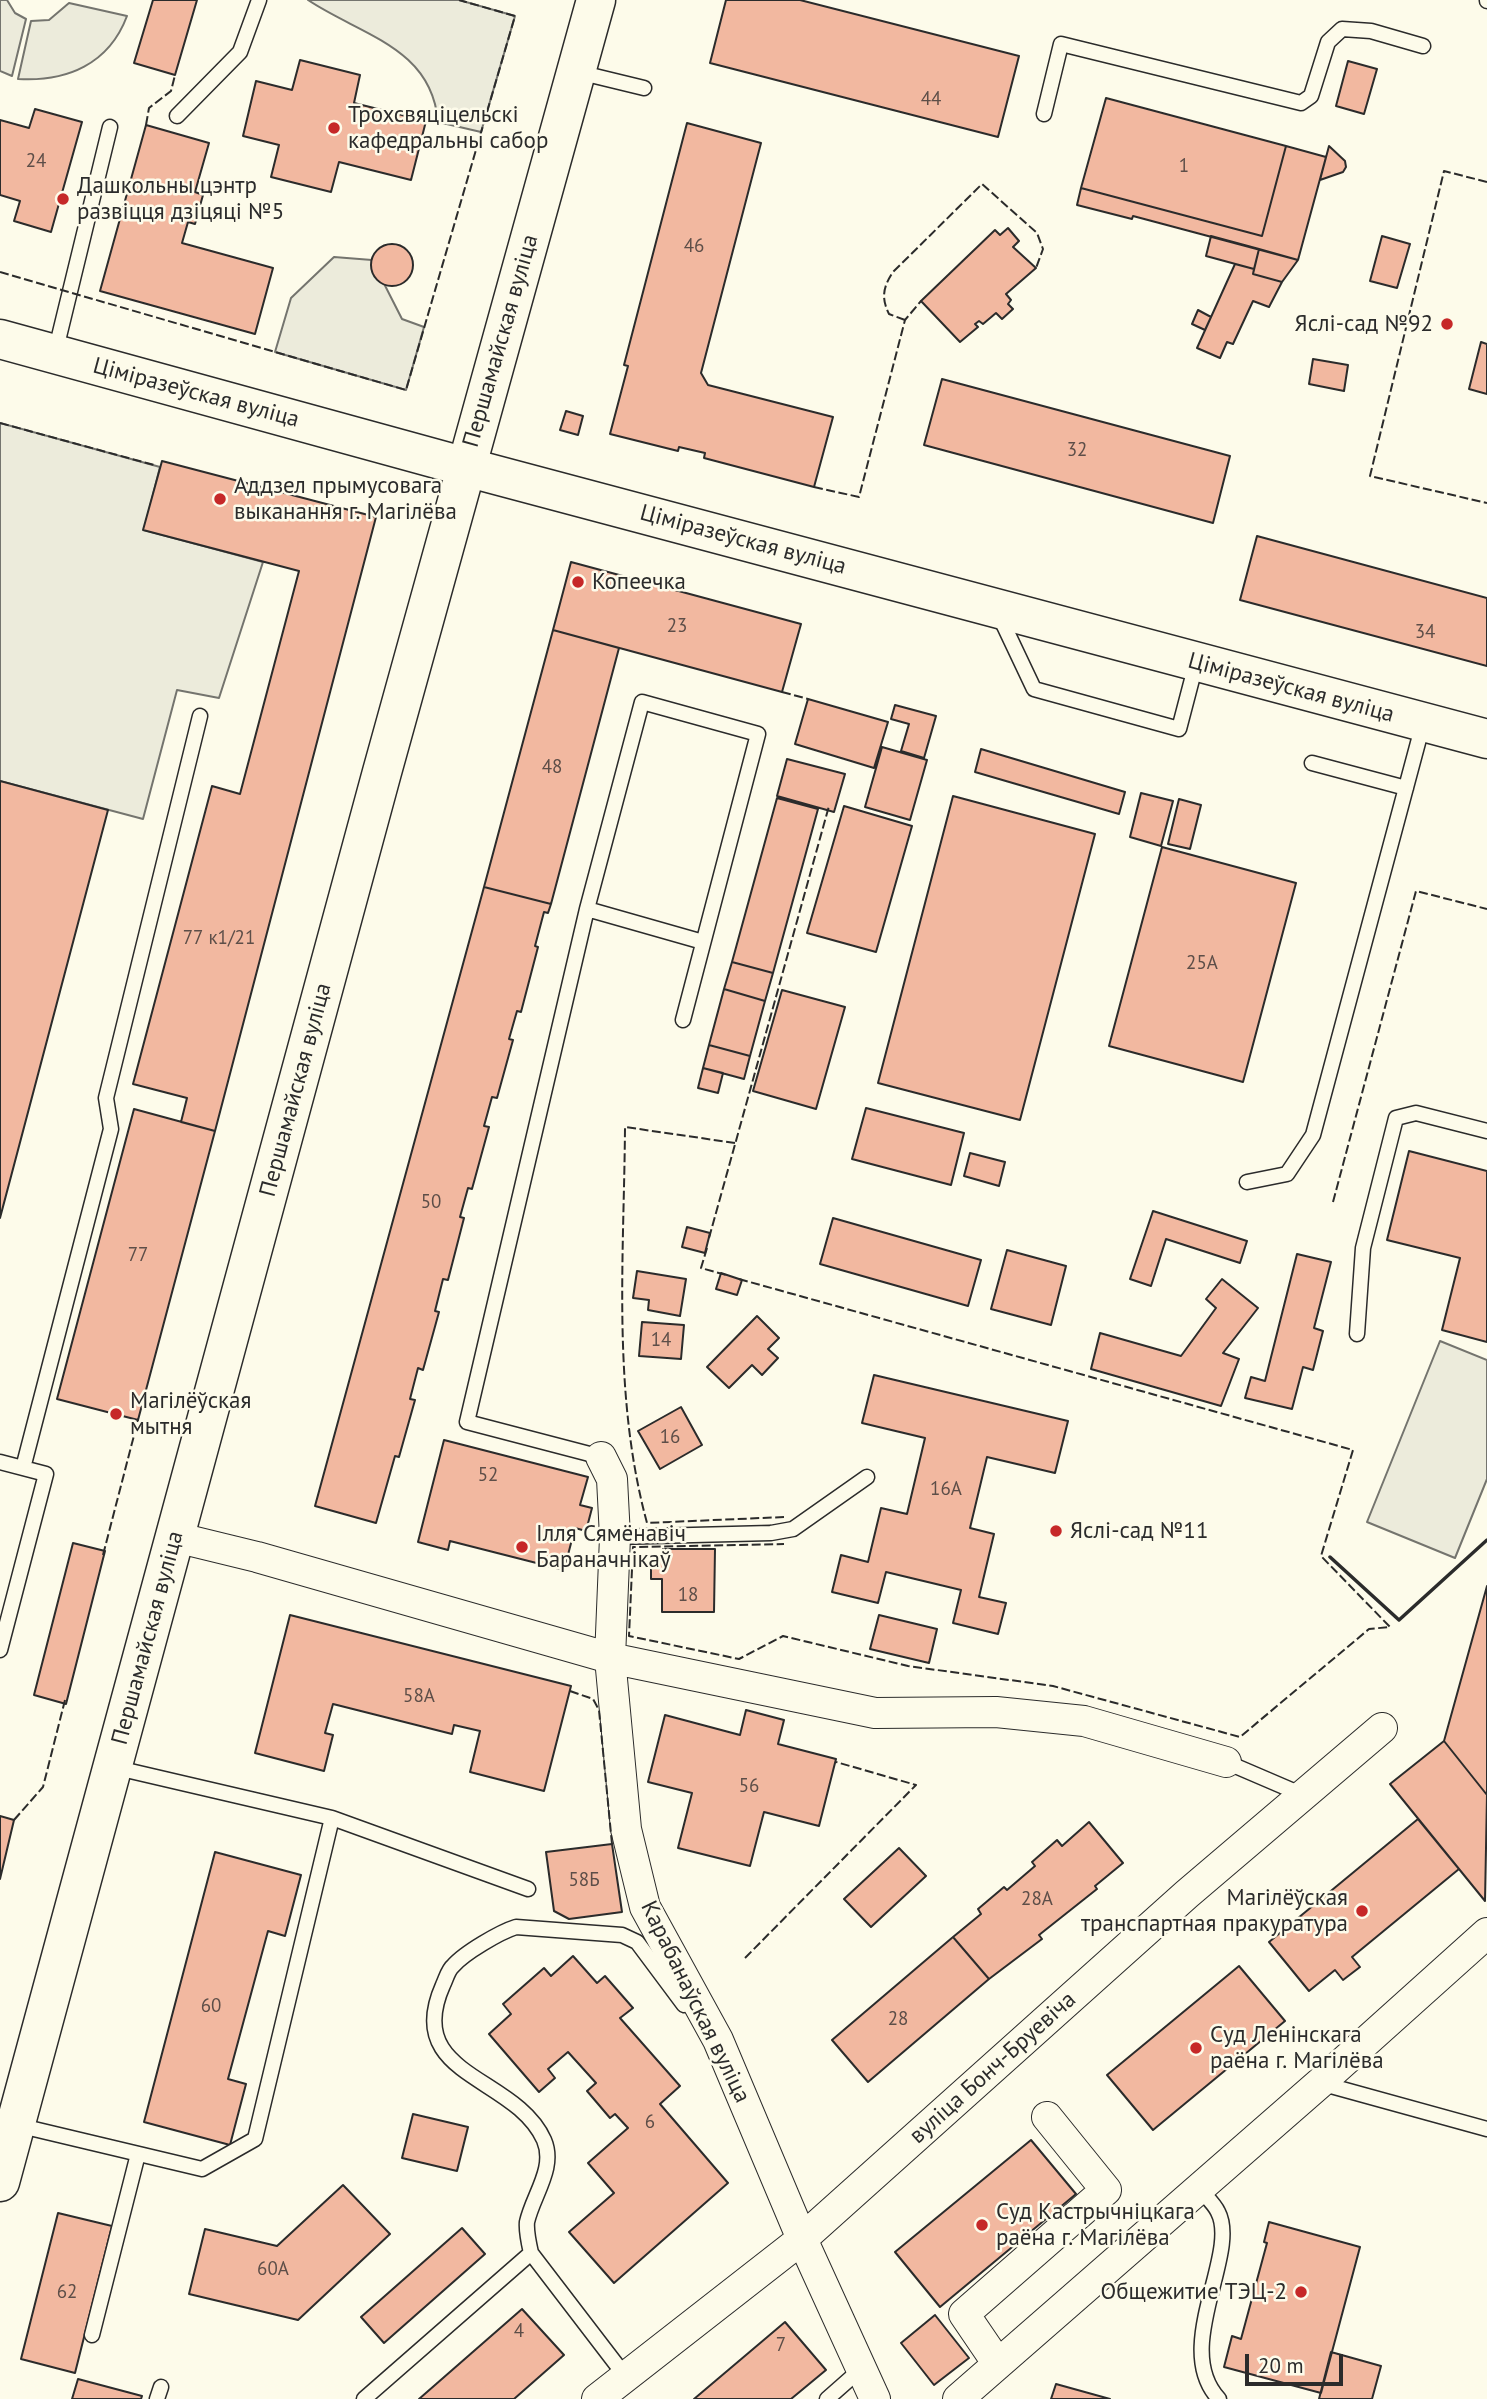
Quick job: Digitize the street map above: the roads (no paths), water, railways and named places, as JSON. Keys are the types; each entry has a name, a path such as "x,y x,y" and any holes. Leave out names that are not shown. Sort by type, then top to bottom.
{"main road":[{"name":"Першамайская вуліца","path":"0,2182 466,467 596,0"},
{"name":"Ціміразеўская вуліца","path":"0,339 466,467 1487,740"}],"street":[{"name":"Карабанаўская вуліца","path":"601,1457 612,1479 615,1537 610,1658 626,1829 645,1907 718,2040 802,2239 875,2399"},
{"path":"175,1537 610,1658 875,1713 996,1712 1084,1721 1227,1762"},
{"name":"вуліца Бонч-Бруевіча","path":"597,2399 802,2239 1177,1903 1381,1727"},
{"path":"958,2399 1320,2084 1487,1933"},
{"path":"998,2364 964,2314 1106,2190 1047,2117"}],"lane":[{"path":"177,116 240,52 259,0"},
{"path":"1044,114 1061,44 1301,103 1311,96 1328,42 1342,29 1371,31 1423,46"},
{"path":"576,71 644,88"},
{"path":"54,354 110,127"},
{"path":"996,609 1034,689 1179,729 1196,663"},
{"path":"601,1457 467,1422 587,909 642,702 758,734 683,1020"},
{"path":"23,1468 111,1129 106,1098 201,716"},
{"path":"1247,1182 1287,1174 1313,1135 1423,723"},
{"path":"1312,762 1406,788"},
{"path":"587,909 703,942"},
{"path":"1357,1334 1363,1248 1396,1118 1416,1113 1487,1131"},
{"path":"0,1462 46,1474 0,1650"},
{"path":"615,1537 771,1533 793,1528 867,1477"},
{"path":"1227,1762 1303,1795"},
{"path":"113,1766 332,1818 528,1889"},
{"path":"16,2125 202,2169 255,2138 332,1818"},
{"path":"626,2377 531,2253 527,2223 546,2171 545,2143 533,2120 448,2059 434,2032 434,2006 452,1966 505,1931 516,1927 622,1935 637,1942 696,2022 718,2040"},
{"path":"1320,2084 1487,2129"},
{"path":"92,2334 138,2154"},
{"path":"1198,2188 1219,2213 1222,2242 1202,2334 1207,2386 1219,2399"},
{"path":"364,2399 531,2253"},
{"path":"827,2399 862,2369"}],"place":[{"name":"Трохсвяціцельскі кафедральны сабор","path":"334,128"},
{"name":"Дашкольны цэнтр развіцця дзіцяці №5","path":"63,199"},
{"name":"Яслі-сад №92","path":"1447,324"},
{"name":"Аддзел прымусовага выканання г. Магілёва","path":"220,499"},
{"name":"Копеечка","path":"578,582"},
{"name":"Магілёўская мытня","path":"116,1414"},
{"name":"Яслі-сад №11","path":"1056,1531"},
{"name":"Ілля Сямёнавіч Бараначнікаў","path":"522,1547"},
{"name":"Магілёўская транспартная пракуратура","path":"1362,1911"},
{"name":"Суд Ленінскага раёна г. Магілёва","path":"1196,2048"},
{"name":"Суд Кастрычніцкага раёна г. Магілёва","path":"982,2225"},
{"name":"Общежитие ТЭЦ-2","path":"1301,2292"}]}
